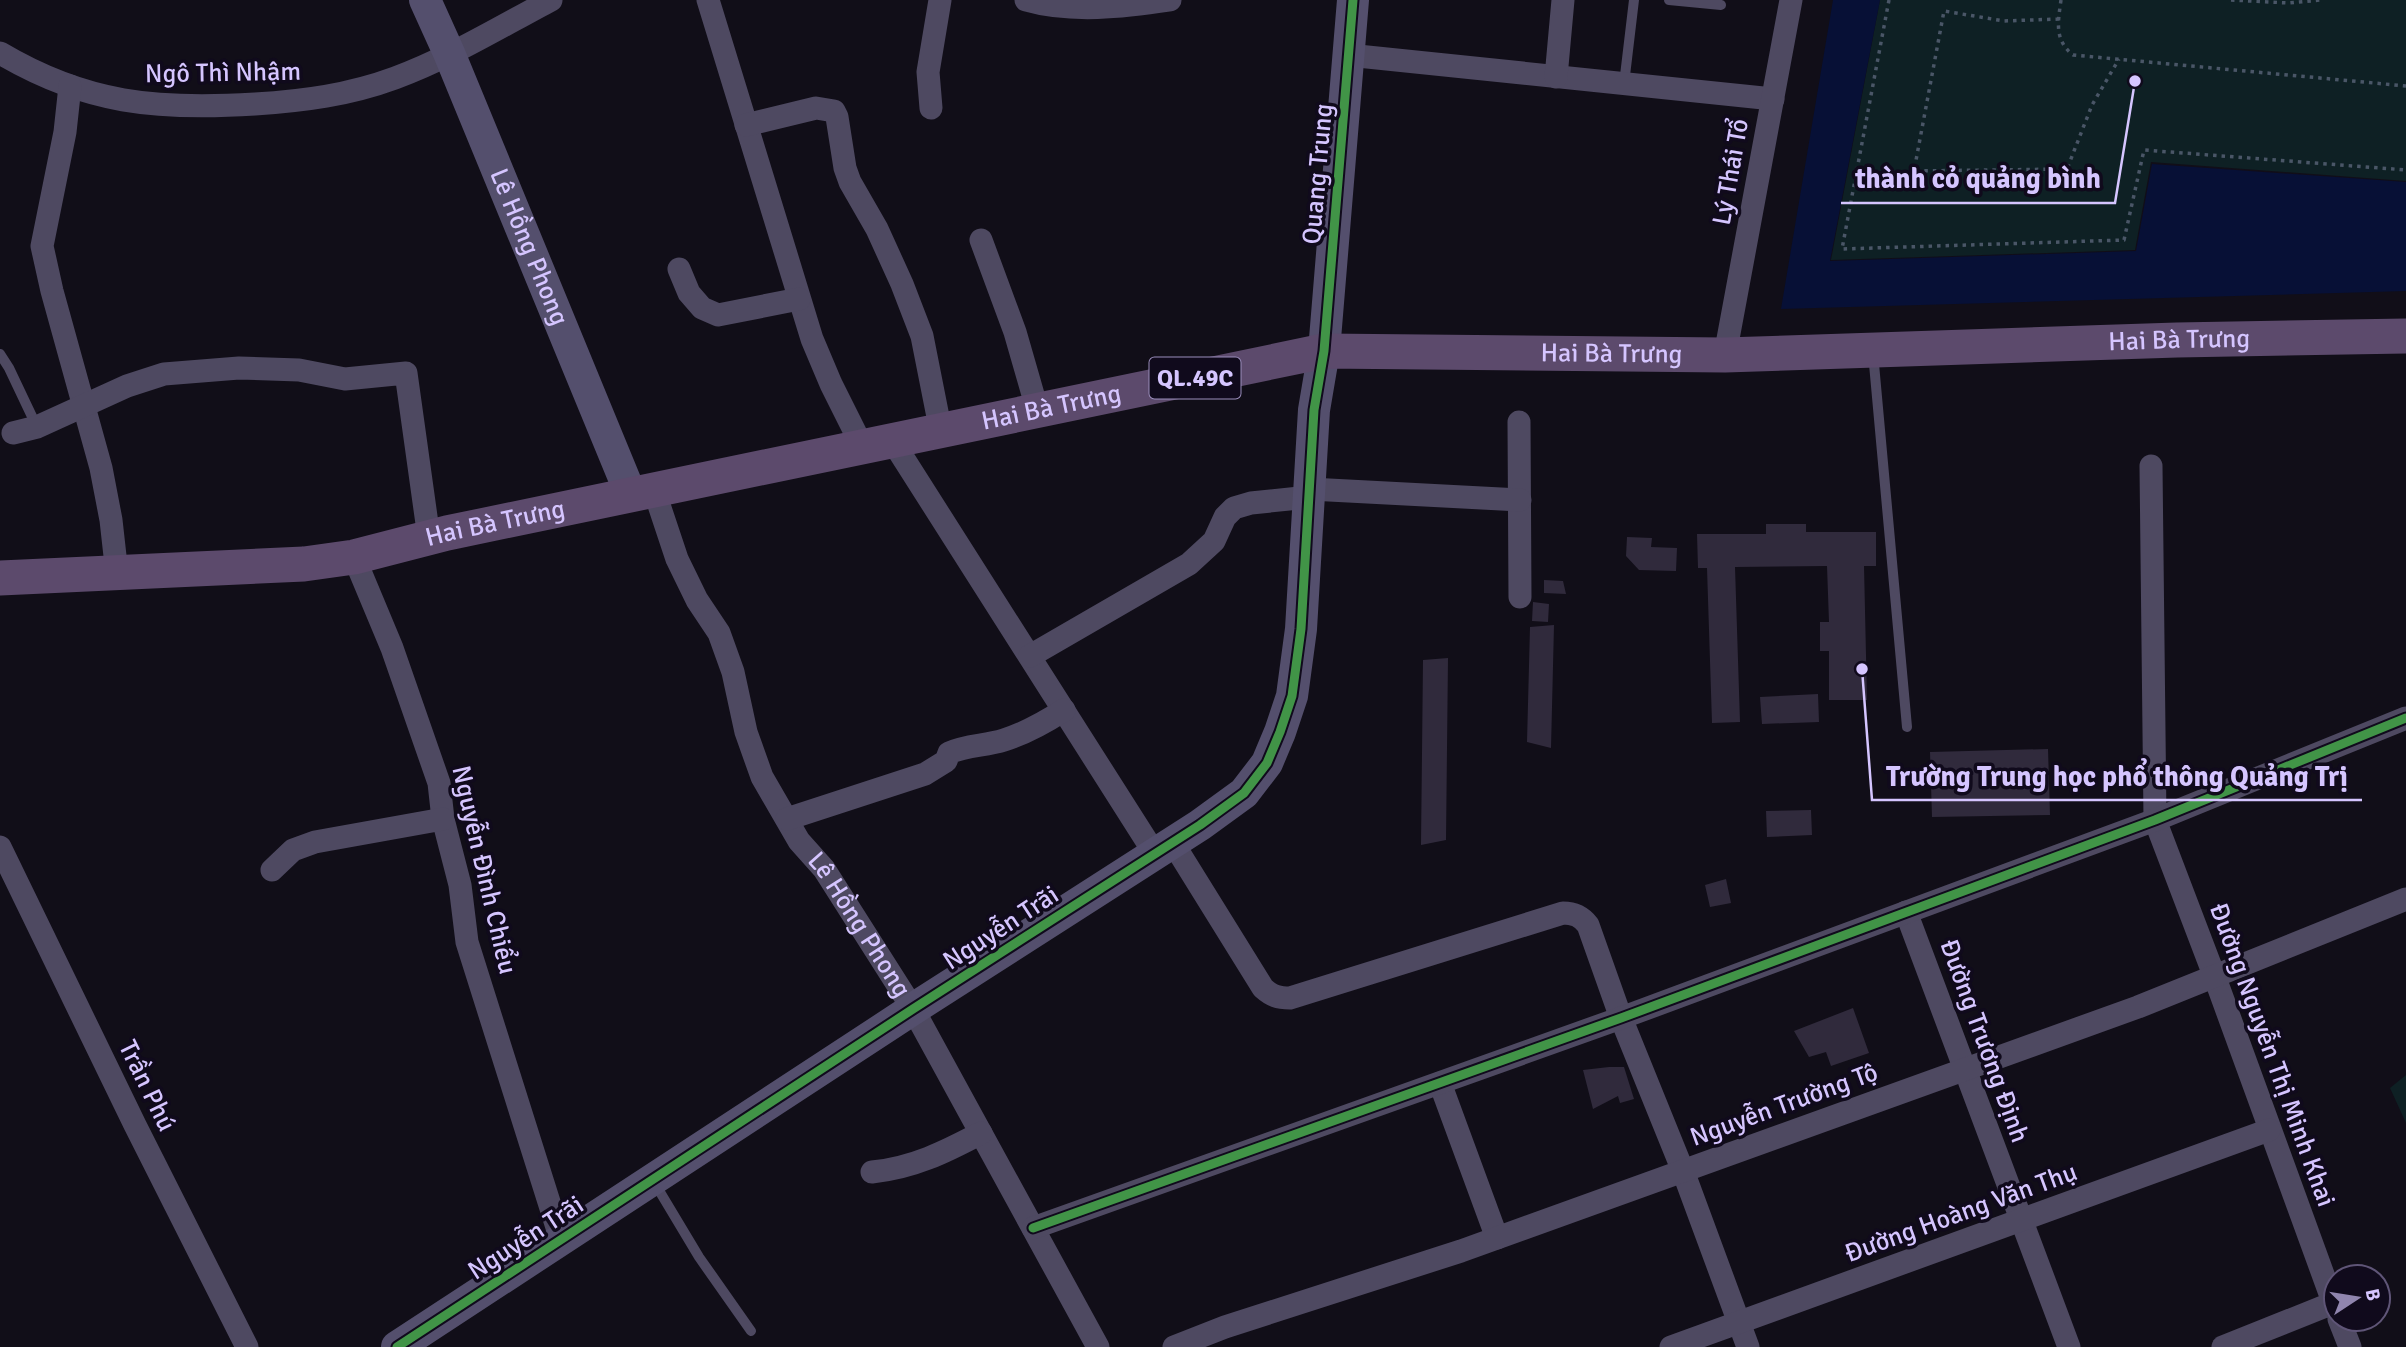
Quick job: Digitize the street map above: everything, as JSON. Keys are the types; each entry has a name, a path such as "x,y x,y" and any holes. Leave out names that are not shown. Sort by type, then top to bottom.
{"main road":[{"name":"Hai Bà Trưng","path":"0,578 304,564 354,557 429,538 1324,351 1726,355 2406,336"}],"street":[{"name":"Lê Hồng Phong","path":"425,0 643,493 697,600 719,633 733,672 746,733 762,777 799,841 824,869 913,1009 1098,1347"},
{"name":"Ngô Thì Nhậm","path":"0,53 31,71 89,93 140,104 204,107 304,101 351,92 396,78 551,0"},
{"path":"708,0 811,340 831,384 1030,656 1064,710 1263,988 1272,995 1290,998 1563,913 1578,915 1588,925 1621,1018 1683,1171 1748,1347"},
{"path":"931,108 928,72 940,0"},
{"path":"1026,0 1077,6 1132,6 1170,0"},
{"name":"Quang Trung","path":"1324,351 1353,0"},
{"path":"1556,77 1563,0"},
{"name":"Lý Thái Tổ","path":"1726,355 1791,0"},
{"path":"1348,55 1773,99"},
{"path":"70,86 65,132 43,246 52,291 101,468 111,520 117,574"},
{"path":"746,125 816,108 834,111 850,182 887,251 922,336 941,432"},
{"path":"981,240 1016,332 1038,412"},
{"path":"679,269 689,293 702,308 718,315 799,299"},
{"name":"Nguyễn Trãi","path":"397,1347 1164,848 1244,793 1267,763 1292,696 1301,629 1314,410 1324,351"},
{"path":"13,433 37,427 127,386 164,374 239,368 299,370 345,379 406,373 429,538"},
{"path":"1519,422 1520,597"},
{"path":"2151,466 2155,820"},
{"path":"1030,656 1189,564 1214,541 1225,517 1234,508 1309,493 1520,500"},
{"name":"Nguyễn Đình Chiểu","path":"354,557 392,648 439,783 443,818 460,885 467,942 561,1240"},
{"path":"786,819 925,774 946,761 949,753 960,748 1004,740 1035,729 1064,710"},
{"path":"1033,1228 1621,1018 2155,820 2406,718"},
{"path":"272,870 293,850 315,842 443,818"},
{"name":"Đường Nguyễn Thị Minh Khai","path":"2155,820 2322,1273"},
{"name":"Trần Phú","path":"0,847 247,1347"},
{"name":"Nguyễn Trường Tộ","path":"1174,1347 1224,1337 2138,1007 2406,899"},
{"name":"Đường Trương Định","path":"1906,912 2069,1347"},
{"path":"1440,1083 1497,1238"},
{"name":"Đường Hoàng Văn Thụ","path":"1671,1347 2022,1222 2269,1130"},
{"path":"873,1172 893,1170 931,1159 981,1133"},
{"path":"2223,1347 2322,1315"}],"lane":[{"path":"1624,83 1634,0"},
{"path":"1669,0 1721,5"},
{"path":"1873,350 1907,727"},
{"path":"0,354 37,427"},
{"path":"652,1180 699,1257 751,1331"}],"path":[{"path":"1889,0 1842,249 2124,240 2144,150 2406,170"},
{"path":"2060,0 2059,35 2063,48 2073,55 2406,86"},
{"path":"2231,0 2289,3 2320,0"},
{"path":"2059,19 2004,21 1944,11 1914,171 2067,169 2092,104 2119,60"}],"shaded area":[{"path":"1880,0 2406,0 2406,181 2151,162 2135,250 1831,260"},
{"path":"2406,1075 2406,1123 2390,1088"}],"water":[{"path":"1833,0 1880,0 1830,261 2136,251 2152,164 2406,182 2406,291 1781,309"}],"building":[{"path":"1766,524 1806,524 1806,532 1876,532 1876,566 1864,566 1867,700 1829,700 1829,651 1820,651 1820,622 1829,622 1827,566 1735,567 1740,722 1712,723 1707,568 1698,568 1697,534 1766,534"},
{"path":"1627,537 1652,538 1651,547 1677,548 1676,571 1639,570 1626,556"},
{"path":"1544,580 1563,581 1566,594 1544,593"},
{"path":"1533,602 1549,604 1548,622 1532,621"},
{"path":"1554,625 1551,748 1527,742 1530,627"},
{"path":"1448,658 1446,840 1421,845 1423,660"},
{"path":"1818,694 1819,722 1762,724 1760,697"},
{"path":"2048,749 2050,815 1932,817 1930,752"},
{"path":"1811,810 1812,835 1767,837 1766,811"},
{"path":"1726,879 1731,903 1710,907 1705,885"},
{"path":"1853,1008 1869,1053 1831,1066 1826,1052 1809,1057 1794,1031"},
{"path":"1624,1067 1634,1099 1620,1103 1618,1096 1593,1109 1583,1070"}],"cycle path":[{"path":"397,1347 913,1009 1200,825 1244,793 1267,763 1292,696 1301,629 1314,410 1324,351 1353,0"},
{"path":"1033,1228 1621,1018 2155,820 2406,718"}],"place":[{"name":"thành cỏ quảng bình","path":"2135,81"},
{"name":"Trường Trung học phổ thông Quảng Trị","path":"1862,669"}]}
